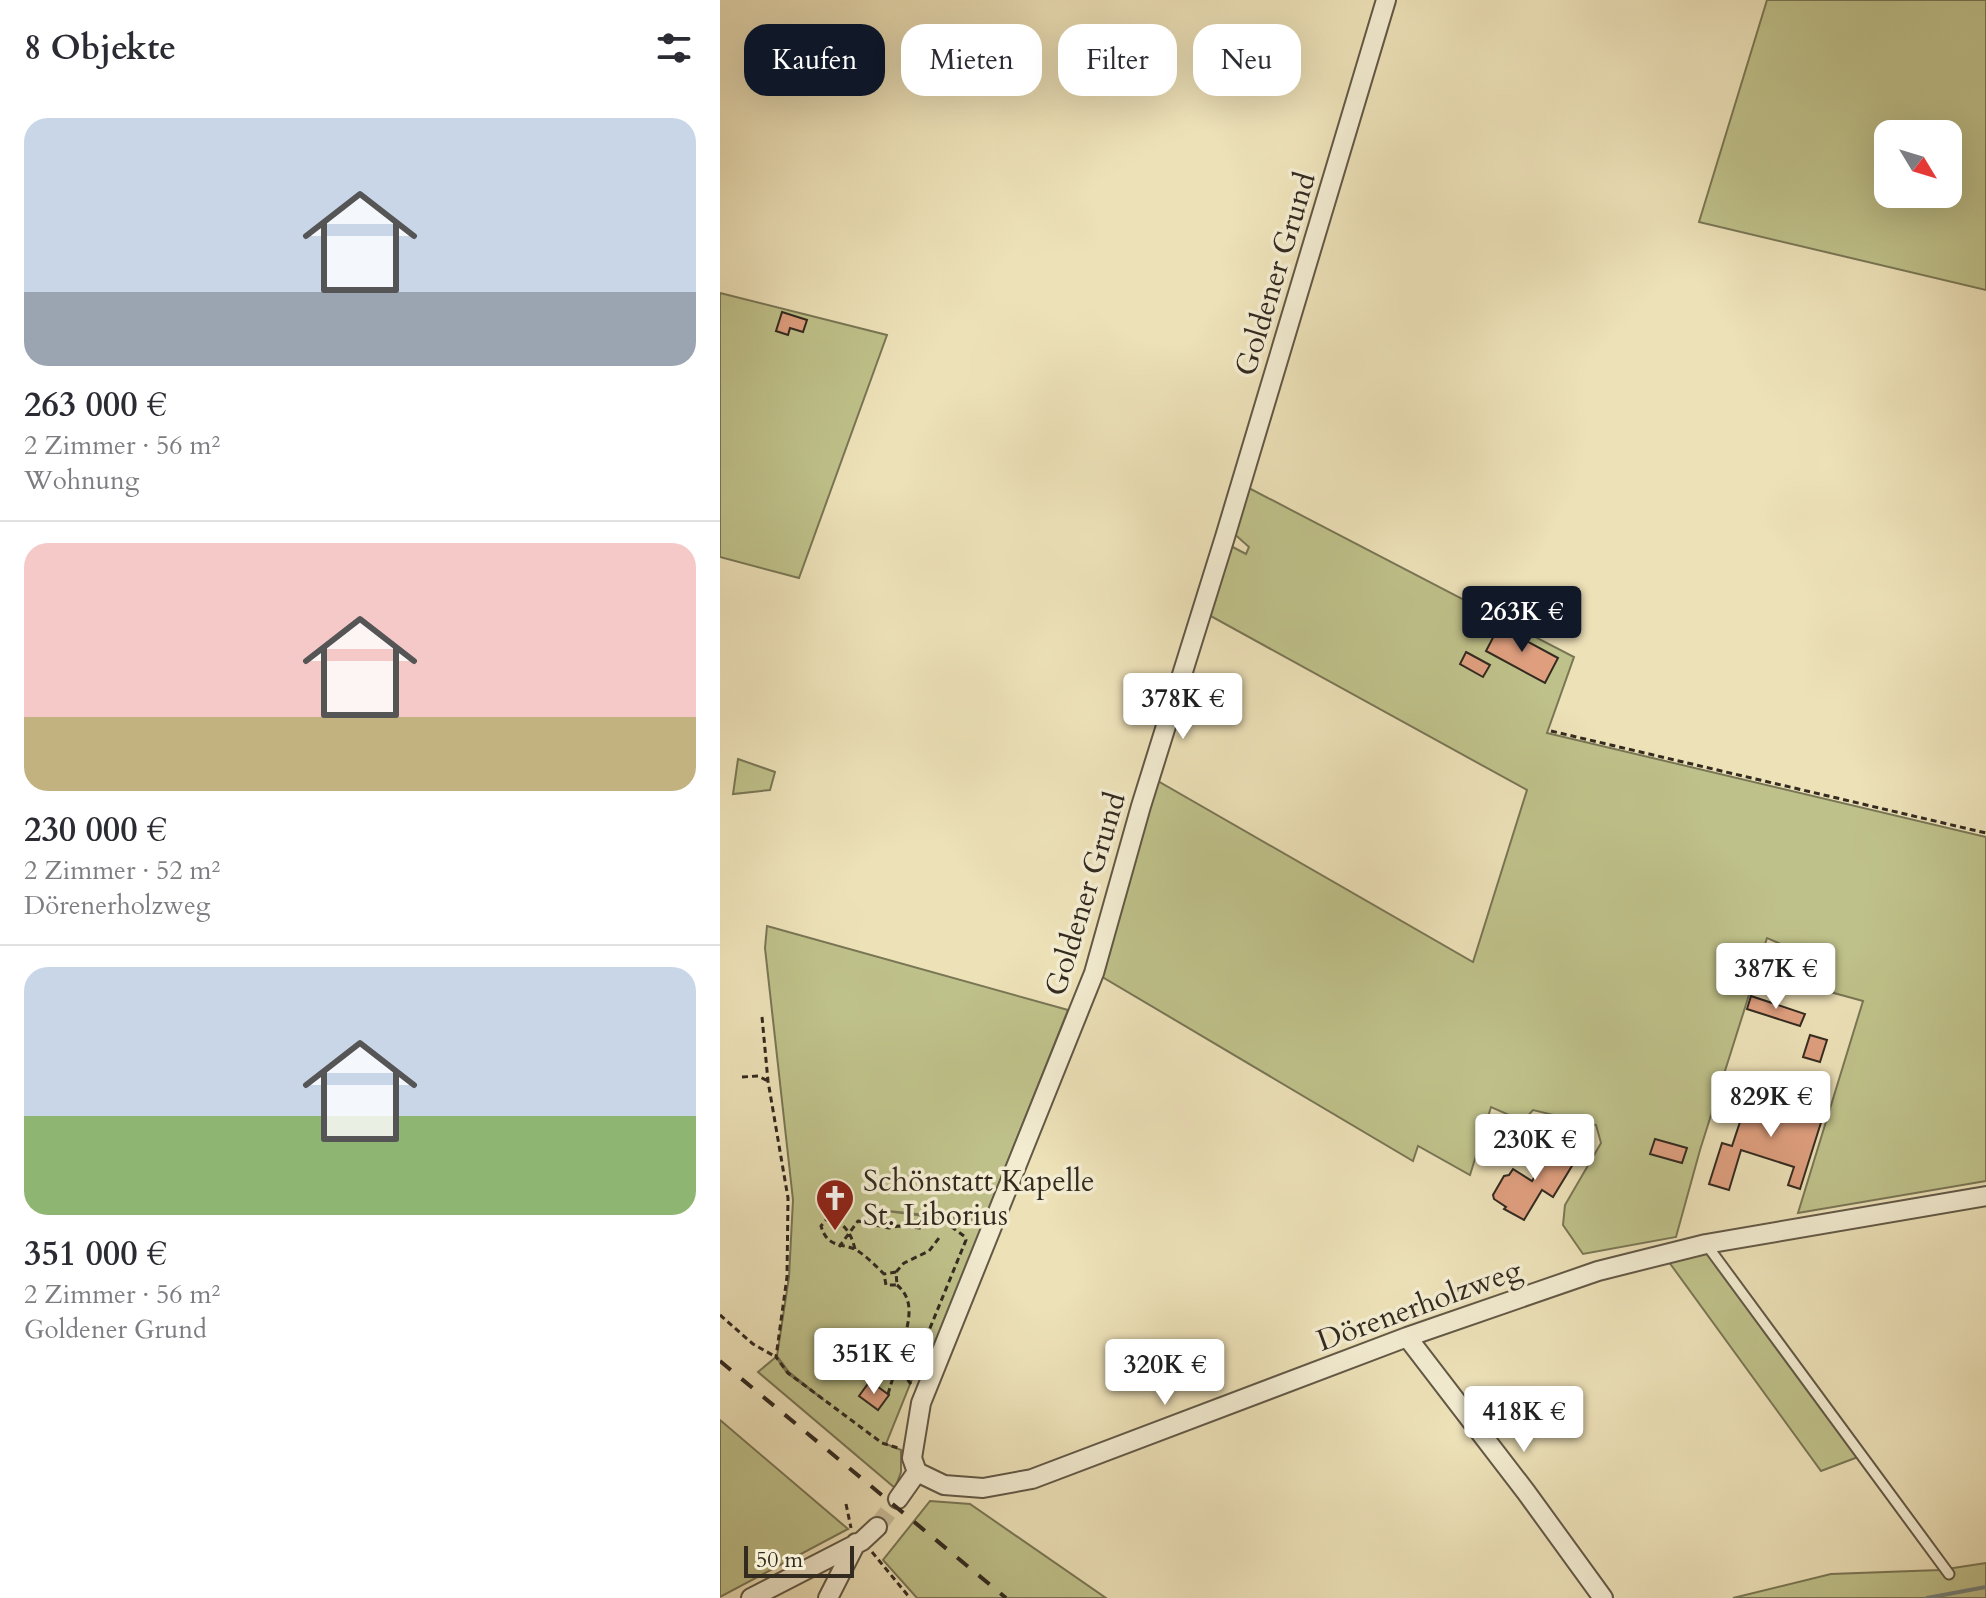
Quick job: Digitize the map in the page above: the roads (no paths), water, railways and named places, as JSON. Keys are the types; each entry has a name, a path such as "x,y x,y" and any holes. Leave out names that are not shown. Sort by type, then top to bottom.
{"street":[{"name":"Goldener Grund","path":"917,1472 912,1458 921,1403 918,1388 1094,973 1141,806 1386,0"},
{"name":"Dörenerholzweg","path":"917,1472 944,1485 983,1488 1032,1479 1407,1337 1598,1271 1706,1244 1986,1196"},
{"path":"1407,1337 1603,1598"},
{"path":"898,1499 917,1472"},
{"path":"751,1598 877,1527"},
{"path":"828,1598 856,1538"}],"lane":[{"path":"1706,1244 1949,1574"}],"waterway":[{"path":"1927,1598 1986,1587"}],"tunnel":[{"path":"877,1527 898,1499"}],"railway":[{"path":"720,1361 1006,1598"}],"place":[{"name":"Schönstatt Kapelle St. Liborius","path":"835,1232"}]}
